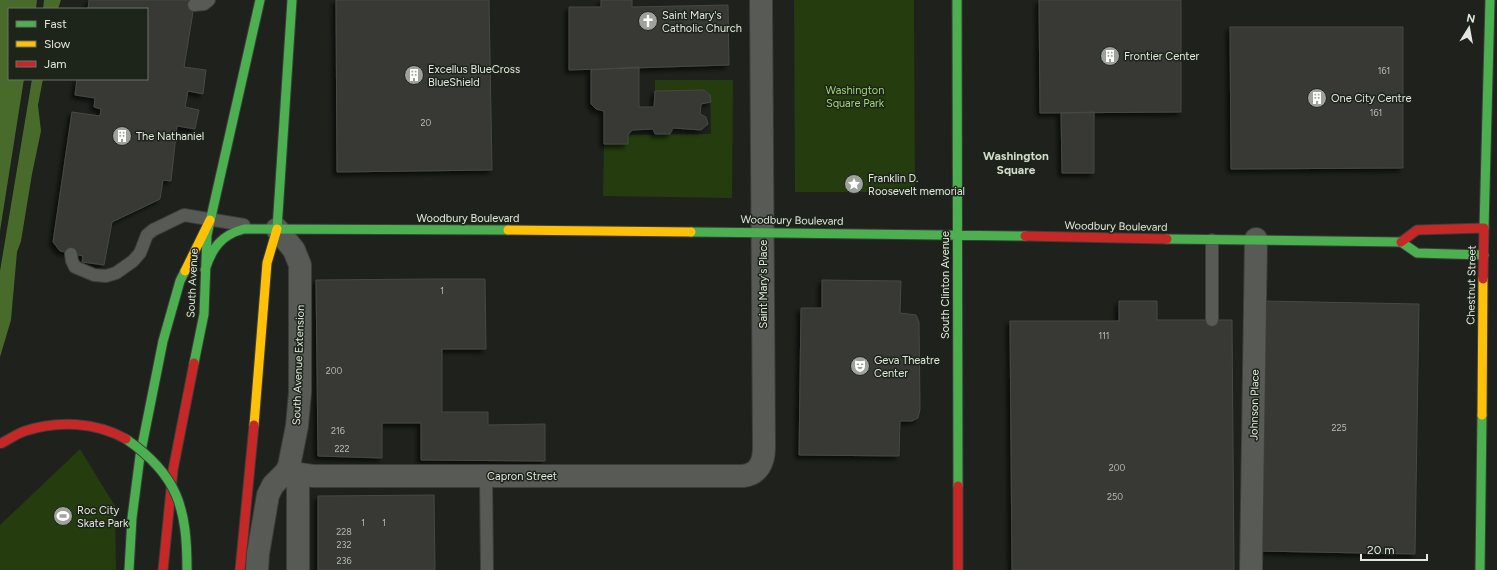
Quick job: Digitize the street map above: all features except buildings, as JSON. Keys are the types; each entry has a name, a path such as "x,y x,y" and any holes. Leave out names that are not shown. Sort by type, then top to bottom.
{"main road":[{"name":"South Avenue","path":"163,570 167,512 173,470 204,314 205,270 210,220 242,86 260,0"},
{"path":"240,570 259,373 266,263 277,229 292,0"},
{"name":"South Clinton Avenue","path":"957,0 956,234 958,570"},
{"name":"Chestnut Street","path":"1480,570 1490,256 1490,0"},
{"path":"128,570 132,518 140,456 163,341 180,281 210,220"},
{"path":"1490,228 1417,230 1401,242 1417,253 1490,256"},
{"name":"Woodbury Boulevard","path":"205,270 213,248 222,238 245,229 956,234 1212,240 1256,239 1401,242"},
{"path":"0,444 29,429 62,424 84,425 105,429 132,442 148,454 163,471 177,496 185,522 187,570"}],"street":[{"name":"Saint Mary's Place","path":"757,470 762,461 764,447 761,0"},
{"name":"South Avenue Extension","path":"277,229 294,250 300,265 299,403 292,474 298,570"},
{"name":"Johnson Place","path":"1251,570 1256,239"},
{"name":"Capron Street","path":"292,474 743,476 757,470"},
{"name":"South Avenue Extension","path":"257,570 258,554 268,495 273,485 292,474"}],"lane":[{"path":"194,5 204,4 209,0"},
{"path":"71,254 72,261 75,266 83,272 94,275 116,273 133,262 140,253 147,235 160,225 184,215 277,229"},
{"path":"1212,240 1212,320"},
{"path":"486,476 487,570"}],"green space":[{"name":"Washington Square Park","path":"794,0 914,0 915,192 795,192"},
{"path":"655,80 733,80 732,198 603,196 604,144 628,144 628,135 711,134 710,95 704,90 655,91"},
{"name":"Roc City Skate Park","path":"80,449 115,506 116,570 0,570 0,525"}],"shaded area":[{"path":"0,0 37,0 36,8 8,8 8,80 24,80 0,231"},
{"path":"44,0 61,0 58,8 43,8"},
{"path":"32,80 43,80 38,105 41,131 21,241 17,252 11,320 0,357 0,271"}],"traffic: fast":[{"path":"194,363 204,314 207,235 260,0"},
{"path":"277,229 292,0"},
{"path":"957,0 958,486"},
{"path":"1484,228 1490,0"},
{"path":"205,270 211,255 218,244 229,235 244,229 508,230"},
{"path":"691,232 1025,236"},
{"path":"1167,239 1401,242 1417,253 1484,255"},
{"path":"129,570 132,518 140,456 163,341 180,281 185,271"},
{"path":"1480,570 1482,415"},
{"path":"126,439 144,452 157,466 168,480 176,495 185,528 187,570"}],"traffic: slow":[{"path":"185,271 210,220"},
{"path":"254,425 267,263 277,229"},
{"path":"508,230 691,232"},
{"path":"1482,415 1483,279"}],"traffic: jam":[{"path":"1401,242 1417,230 1484,228 1483,279"},
{"path":"1025,236 1167,239"},
{"path":"163,570 173,470 194,363"},
{"path":"0,444 15,435 37,427 63,424 76,424 102,429 126,439"},
{"path":"240,570 254,425"},
{"path":"958,486 958,570"}],"place":[{"name":"Saint Mary's Catholic Church","path":"648,21"},
{"name":"Frontier Center","path":"1110,56"},
{"name":"Excellus BlueCross BlueShield","path":"414,75"},
{"name":"One City Centre","path":"1317,98"},
{"name":"The Nathaniel","path":"122,136"},
{"name":"Franklin D. Roosevelt memorial","path":"854,184"},
{"name":"Geva Theatre Center","path":"860,366"},
{"name":"Roc City Skate Park","path":"63,516"}],"district":[{"name":"Washington Square","path":"1016,163"}]}
